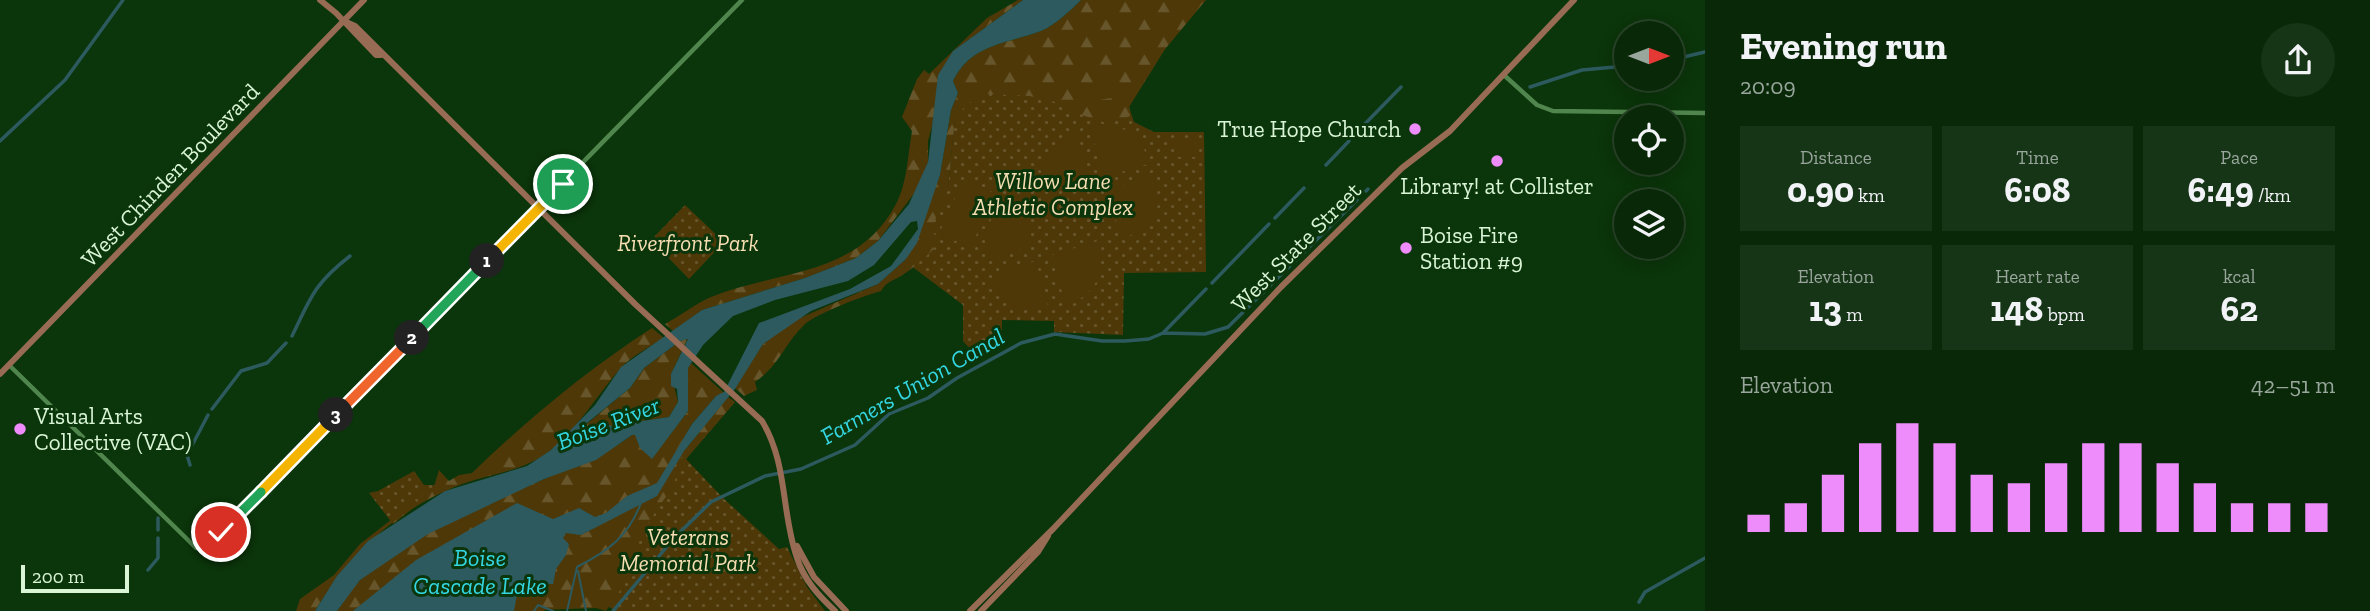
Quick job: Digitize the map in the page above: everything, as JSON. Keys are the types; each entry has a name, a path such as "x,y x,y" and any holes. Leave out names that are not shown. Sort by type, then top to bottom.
{"main road":[{"name":"West Chinden Boulevard","path":"0,374 364,0"},
{"name":"West State Street","path":"970,611 1053,529 1280,287 1376,192 1450,131 1505,76 1574,0"},
{"path":"324,1 344,21 351,22 538,209 762,421 775,442 782,466 795,555 803,573 835,611"},
{"path":"0,366 9,365"},
{"name":"West State Street","path":"981,611 1022,569 1053,529"},
{"path":"793,538 814,577 846,611"},
{"name":"West State Street","path":"1022,569 1020,564 1034,546"},
{"name":"West State Street","path":"990,601 1000,585 998,581"}],"street":[{"path":"9,365 180,533 201,549 742,0"},
{"path":"1505,76 1537,105 1553,111 1705,113"}],"green space":[{"path":"1018,0 1023,0 953,51 928,141 928,162 919,187 878,241 856,258 805,278 702,310 673,331 665,324 711,297 814,268 838,258 860,246 880,228 896,204 903,187 912,131 902,117 917,79 924,70 929,74 987,18"},
{"path":"1081,0 1206,0 1165,49 1129,106 1130,116 1109,124 1082,115 1064,104 1030,96 987,94 967,104 955,119 948,188 930,232 942,238 919,262 881,291 830,310 805,324 770,369 755,382 757,390 744,396 735,388 763,344 791,322 878,284 906,259 940,175 951,110 958,93 953,81 969,59 991,47 1041,31"},
{"name":"Willow Lane Athletic Complex","path":"1205,0 1165,49 1129,107 1134,122 1154,132 1204,132 1206,272 1124,273 1123,335 1054,332 1054,321 1002,320 1002,345 978,358 963,341 963,305 910,265 948,187 956,108 968,65"},
{"path":"1119,81 1122,96 1076,104 1074,99 1078,94"},
{"path":"1109,124 1136,134 1151,163 1105,177 1089,127"},
{"path":"1077,132 1090,178 1040,192 1047,155 1058,143"},
{"path":"1175,139 1195,139 1195,157 1175,157"},
{"path":"1154,172 1159,203 1147,228 1120,240 1109,190"},
{"path":"964,179 996,194 970,248 939,233"},
{"path":"1020,200 1033,245 986,261 985,238 990,223 1000,211"},
{"name":"Riverfront Park","path":"685,205 724,242 689,279 651,240"},
{"path":"1101,240 1101,263 1097,281 1086,295 1066,307 1052,255"},
{"path":"1036,261 1049,310 1018,308 1012,305 1001,294 992,273"},
{"path":"652,328 664,338 624,364 587,411 551,450 529,463 457,486 413,508 359,554 315,611 296,611 300,599 334,575 360,544 396,516 409,496 417,502 423,499 422,492 433,490 439,470 449,481 459,475 472,473 559,396"},
{"path":"688,338 671,374 678,402 669,417 628,423 621,428 608,426 572,443 571,437 630,388 644,368"},
{"path":"691,363 724,393 716,396 692,424 658,483 627,496 606,513 595,517 587,510 553,519 526,505 517,504 416,560 353,611 338,611 352,589 392,555 467,513 588,461 632,435 635,435 652,458 688,411 688,368"},
{"path":"724,396 735,402 686,459 667,495 640,535 632,573 606,611 596,608 514,611 519,584 544,584 556,577 566,533 581,535 656,496"},
{"name":"Veterans Memorial Park","path":"728,397 735,402 686,459 723,498 779,549 787,547 807,587 825,611 615,611 561,574 544,611 337,611 360,580 428,534 684,451"},
{"path":"414,471 424,485 442,485 393,524 369,493 378,491"}],"water":[{"name":"Boise Cascade Lake","path":"1023,0 1081,0 1041,31 991,47 969,59 953,81 958,93 951,110 940,175 917,243 906,259 878,284 811,311 763,344 735,389 684,451 657,496 581,535 566,533 563,538 569,544 566,555 556,569 553,584 519,584 514,611 353,611 416,560 517,503 553,519 579,508 595,517 606,513 627,496 657,483 692,424 716,396 724,392 759,323 850,289 891,266 918,229 917,221 911,222 874,265 848,281 775,300 733,316 703,345 688,368 688,411 652,459 640,448 635,435 632,435 596,460 544,479 428,534 360,580 337,611 315,611 337,576 368,541 445,491 527,466 551,450 595,405 621,367 702,310 805,278 856,258 878,241 909,204 928,162 938,75 953,51","holes":["688,339 671,374 671,386 677,389 678,402 669,417 628,423 621,428 608,425 572,443 571,436 630,388 644,368 680,341"]}],"waterway":[{"path":"0,141 65,80 123,0"},
{"name":"Farmers Union Canal","path":"1684,57 1705,52"},
{"name":"Farmers Union Canal","path":"1530,87 1582,70 1614,67"},
{"path":"1356,133 1401,87"},
{"path":"1326,165 1349,141"},
{"path":"1275,218 1304,188"},
{"name":"Farmers Union Canal","path":"613,611 675,537 711,502 765,476 801,469 855,445 889,414 928,398 957,378 1021,343 1055,334 1102,341 1125,341 1149,339 1163,333 1205,334 1228,327 1357,200"},
{"path":"1212,283 1269,224"},
{"path":"292,336 321,283 350,256"},
{"path":"1163,333 1206,289"},
{"path":"212,409 241,371 267,363 286,343"},
{"path":"190,465 187,455 208,415"},
{"path":"567,611 577,567 616,542 630,525 641,503"},
{"path":"158,518 158,530"},
{"path":"148,570 158,558 158,538"},
{"path":"1639,602 1645,592 1705,558"},
{"path":"578,571 586,611"},
{"name":"Boise Cascade Lake","path":"534,611 538,605 553,611"}],"place":[{"name":"True Hope Church","path":"1415,129"},
{"name":"Library! at Collister","path":"1497,161"},
{"name":"Boise Fire Station #9","path":"1406,248"},
{"name":"Visual Arts Collective (VAC)","path":"20,429"}],"route":[{"path":"221,532 563,184"}],"water label":[{"name":"Boise River","path":"608,423"}]}
